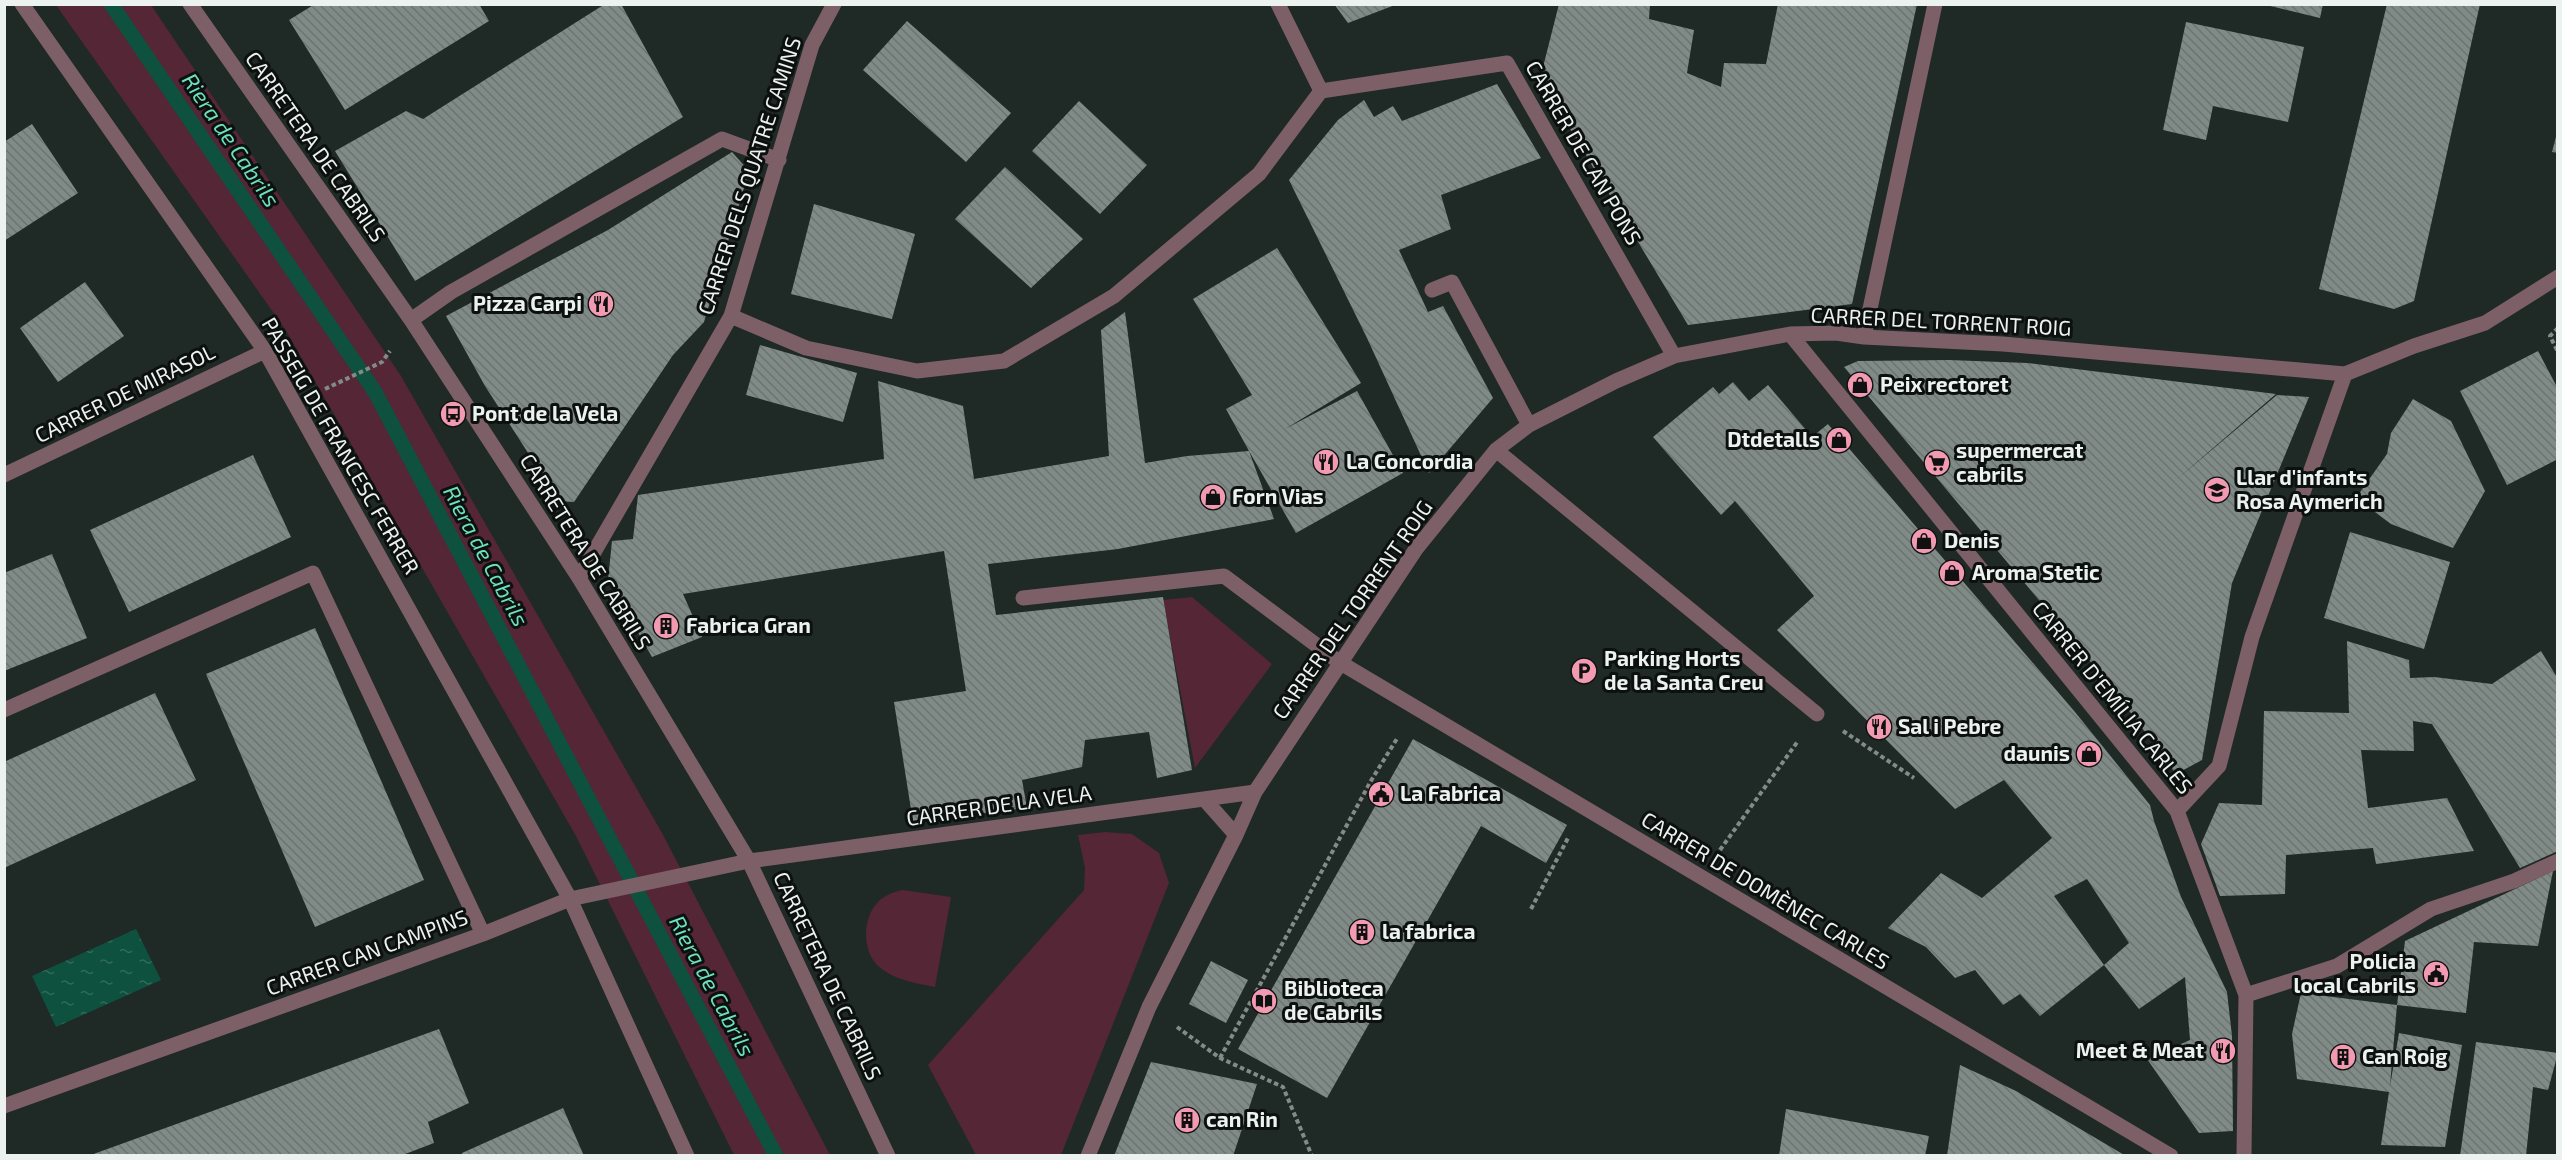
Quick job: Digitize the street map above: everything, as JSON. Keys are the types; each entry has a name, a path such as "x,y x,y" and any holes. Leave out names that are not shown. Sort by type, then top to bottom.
{"street":[{"name":"PASSEIG DE FRANCESC FERRER","path":"22,4 265,351 570,899 687,1155"},
{"name":"CARRETERA DE CABRILS","path":"190,4 411,320 579,578 749,861 888,1155"},
{"name":"CARRER DELS QUATRE CAMINS","path":"579,578 730,316 812,45 834,4"},
{"path":"730,316 806,348 917,371 1004,361 1114,296 1259,174 1321,91 1278,4"},
{"path":"1864,337 1935,4"},
{"name":"CARRER DE CAN PONS","path":"1321,91 1507,63 1674,356"},
{"path":"411,320 451,292 722,139 779,160"},
{"name":"CARRER DEL TORRENT ROIG","path":"1088,1155 1149,1007 1236,835 1255,792 1416,549 1496,450 1529,425 1616,381 1674,356 1790,334 1836,333 1864,337 2003,344 2345,374 2414,346 2485,323 2558,277"},
{"path":"1432,290 1452,282 1529,425"},
{"name":"CARRER D'EMÍLIA CARLES","path":"1790,334 2177,811 2246,995 2244,1155"},
{"name":"CARRER DE MIRASOL","path":"4,475 265,351"},
{"path":"2177,811 2219,766 2252,637 2345,374"},
{"path":"1496,450 1818,714"},
{"path":"4,710 313,573 483,934"},
{"name":"CARRER DE DOMÈNEC CARLES","path":"1023,598 1224,576 1339,662 2171,1155"},
{"name":"CARRER DE LA VELA","path":"749,861 1255,792"},
{"path":"1205,800 1236,835"},
{"name":"CARRER CAN CAMPINS","path":"4,1106 483,934 570,899 749,861"},
{"path":"2246,995 2337,966 2431,909 2514,881 2558,861"}],"path":[{"path":"2558,328 2550,336 2558,352"},
{"path":"315,393 382,362"},
{"path":"1220,1058 1372,779 1416,709"},
{"path":"1699,876 1818,714 1914,778"},
{"path":"1531,909 1584,808"},
{"path":"1149,1007 1220,1058 1283,1087 1312,1155"}],"shaded area":[{"path":"56,5 151,5 401,376 662,833 830,1155 734,1155 576,836 285,329"},
{"path":"1192,597 1272,664 1195,768 1163,600"},
{"path":"1105,832 1132,834 1159,853 1169,883 1061,1155 976,1155 928,1065 1084,890 1085,868 1078,835"},
{"path":"903,890 951,897 935,987 891,975 878,966 869,952 866,934 873,909 886,896"}],"water":[{"path":"136,929 161,980 56,1027 32,976"}],"building":[{"path":"315,4 479,4 489,21 345,110 289,20"},
{"path":"605,4 621,4 683,117 415,281 335,151 406,111 423,119"},
{"path":"1334,4 1395,4 1395,5 1348,23"},
{"path":"1559,4 1650,4 1649,19 1694,30 1687,73 1721,87 1724,63 1766,64 1778,4 1917,4 1852,304 1688,325 1540,79"},
{"path":"2262,4 2323,4 2320,18"},
{"path":"2387,4 2480,4 2414,301 2394,309 2319,289"},
{"path":"907,21 1011,113 966,162 863,70"},
{"path":"2186,22 2304,47 2288,122 2213,106 2206,140 2163,130"},
{"path":"1497,84 1541,158 1441,195 1451,229 1399,250 1428,312 1443,306 1493,398 1429,473 1367,338 1289,180 1338,120 1364,100 1374,117 1393,106 1402,121"},
{"path":"1079,101 1147,165 1100,214 1032,151"},
{"path":"32,124 78,193 4,241 4,142"},
{"path":"2558,133 2558,153 2552,152"},
{"path":"732,152 749,171 704,322 673,355 574,502 559,501 485,386 446,316 608,230"},
{"path":"1005,167 1083,239 1031,288 955,219"},
{"path":"814,204 915,234 892,319 791,294"},
{"path":"1277,248 1361,383 1285,429 1357,391 1403,473 1296,533 1226,409 1252,395 1193,299"},
{"path":"85,282 124,336 58,382 20,328"},
{"path":"1125,312 1145,463 1187,456 1249,451 1274,519 1118,549 988,564 996,615 1163,597 1192,770 1157,778 1149,732 1085,740 1082,767 1022,780 1027,808 913,822 894,702 966,691 944,551 683,594 702,637 652,657 608,580 612,541 633,539 638,495 884,459 878,381 963,406 974,479 1109,456 1101,330"},
{"path":"760,345 857,373 843,422 746,395"},
{"path":"2538,351 2558,389 2558,459 2507,485 2460,391"},
{"path":"1949,360 2027,363 2276,394 2176,480 2277,395 2309,397 2232,583 2202,760 2176,774 2110,685 1844,367 1858,361"},
{"path":"1733,382 1749,401 1768,385 1812,437 1828,424 2075,712 2150,805 2181,897 2227,992 2232,1036 2233,1131 2199,1133 2147,1059 2190,1040 2185,977 2139,1009 2104,965 2040,1016 2020,994 2003,1005 1975,970 1955,978 1926,947 1888,928 1941,873 1982,898 2052,838 2004,780 1955,809 1777,630 1814,596 1735,501 1721,515 1653,437 1713,387 1719,394","holes":["2087,879 2129,943 2104,965 2054,896"]},
{"path":"2413,399 2451,421 2485,491 2453,548 2391,524 2356,498 2387,454 2391,433"},
{"path":"253,455 291,537 129,612 90,530"},
{"path":"2350,532 2450,562 2424,649 2324,618"},
{"path":"52,554 87,638 4,671 4,573"},
{"path":"315,628 424,880 315,927 206,674"},
{"path":"2347,641 2409,660 2410,678 2434,677 2492,684 2541,651 2558,679 2558,851 2520,868 2432,724 2413,721 2414,751 2361,750 2368,808 2447,798 2474,851 2376,864 2373,848 2286,855 2285,894 2220,896 2201,844 2219,803 2262,805 2264,711 2349,713"},
{"path":"155,693 196,780 4,868 4,762"},
{"name":"la fabrica","path":"1413,739 1567,825 1546,863 1481,826 1327,1098 1238,1049"},
{"name":"Policia local Cabrils","path":"2553,871 2538,946 2474,942 2466,1013 2397,1005 2405,941"},
{"path":"1211,961 1248,980 1226,1023 1189,1004"},
{"path":"2301,993 2397,1005 2390,1086 2399,1033 2462,1045 2445,1147 2381,1145 2389,1092 2297,1079 2292,1034"},
{"path":"439,1029 469,1103 428,1122 434,1143 400,1156 88,1156"},
{"path":"2476,1042 2558,1053 2548,1090 2533,1087 2526,1156 2460,1156"},
{"name":"can Rin","path":"1151,1062 1257,1084 1233,1156 1114,1156"},
{"path":"1960,1065 2016,1091 2126,1156 1947,1156"},
{"path":"563,1108 584,1156 463,1156 462,1153"},
{"path":"1786,1109 1929,1136 1925,1156 1779,1156"}],"waterway":[{"name":"Riera de Cabrils","path":"111,4 375,392 776,1156"}],"place":[{"name":"Pizza Carpi","path":"601,304"},
{"name":"Peix rectoret","path":"1860,385"},
{"name":"Pont de la Vela","path":"453,414"},
{"name":"Dtdetalls","path":"1839,440"},
{"name":"La Concordia","path":"1326,462"},
{"name":"supermercat cabrils","path":"1937,463"},
{"name":"Llar d'infants Rosa Aymerich","path":"2217,490"},
{"name":"Forn Vias","path":"1213,497"},
{"name":"Denis","path":"1924,541"},
{"name":"Aroma Stetic","path":"1952,573"},
{"name":"Fabrica Gran","path":"666,626"},
{"name":"Parking Horts de la Santa Creu","path":"1584,671"},
{"name":"Sal i Pebre","path":"1879,727"},
{"name":"daunis","path":"2089,754"},
{"name":"La Fabrica","path":"1381,794"},
{"name":"la fabrica","path":"1362,932"},
{"name":"Policia local Cabrils","path":"2436,974"},
{"name":"Biblioteca de Cabrils","path":"1264,1001"},
{"name":"Meet & Meat","path":"2223,1051"},
{"name":"Can Roig","path":"2343,1057"},
{"name":"can Rin","path":"1187,1120"}]}
